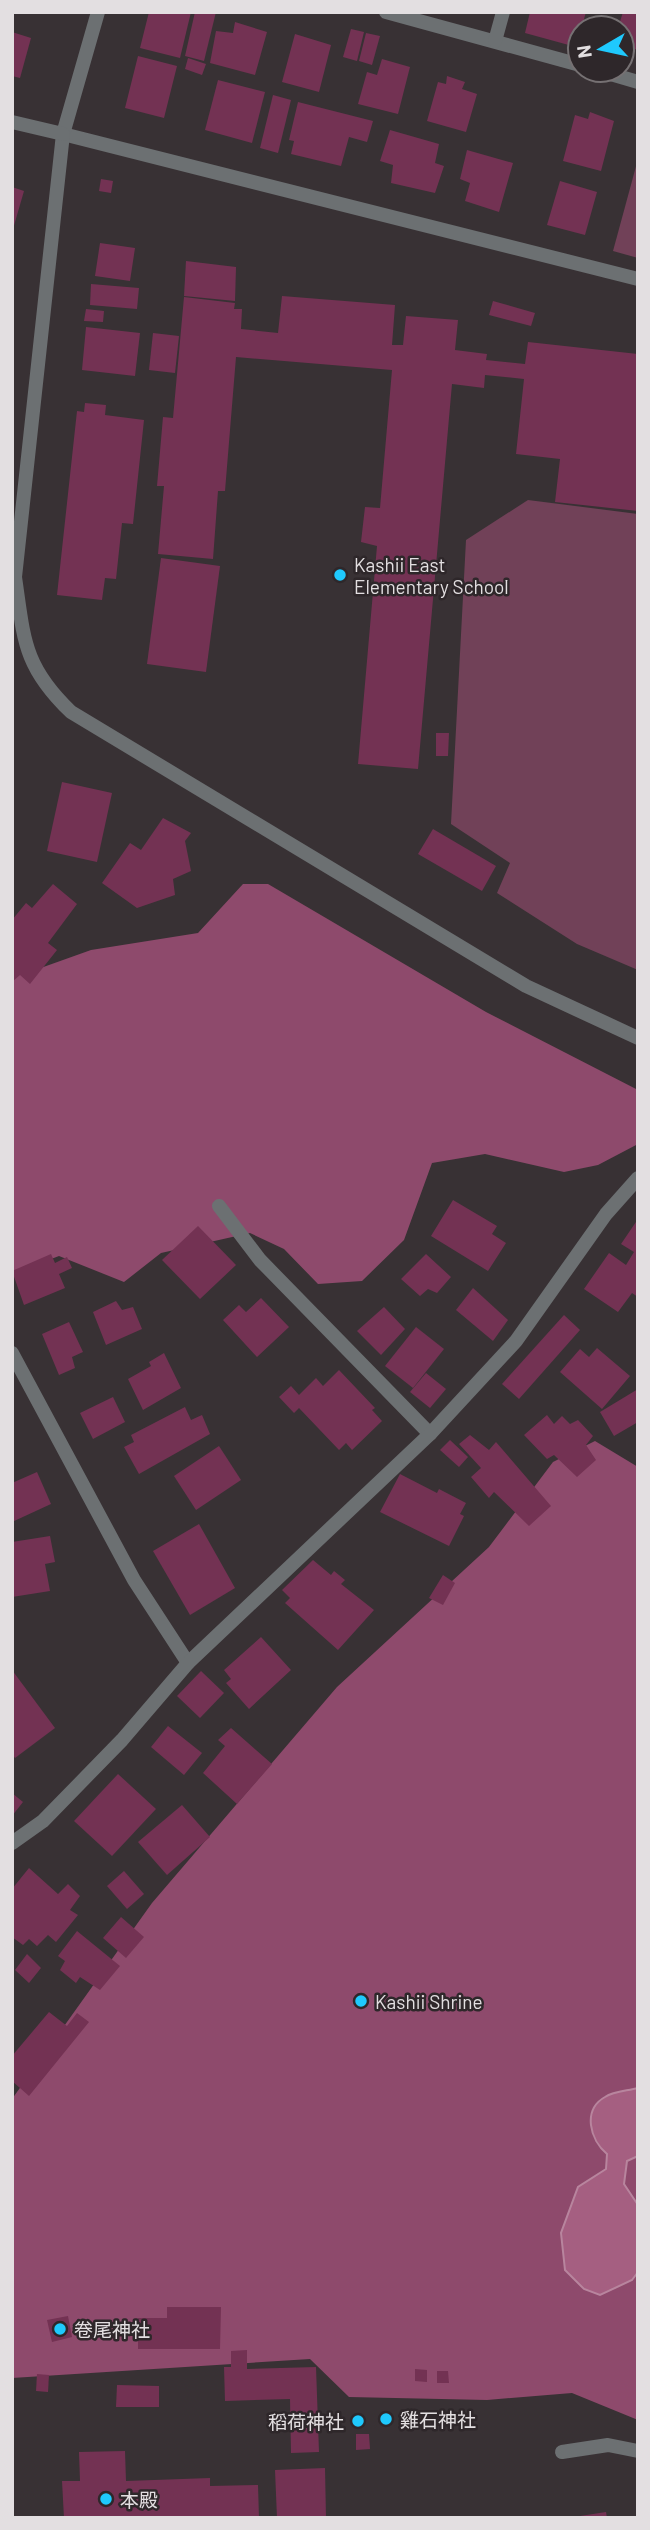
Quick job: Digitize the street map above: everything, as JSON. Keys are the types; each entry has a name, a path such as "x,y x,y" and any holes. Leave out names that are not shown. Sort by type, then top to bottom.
{"street":[{"path":"98,12 63,134 15,577 17,631 46,687 71,712 526,986 638,1038"},
{"path":"386,12 566,61"},
{"path":"495,41 503,12"},
{"path":"12,121 638,279"},
{"path":"12,1843 43,1821 122,1740 188,1663 430,1434 516,1340 607,1214 638,1178"},
{"path":"219,1206 260,1260 430,1434"},
{"path":"12,1353 134,1580 188,1663"},
{"path":"562,2452 608,2445 638,2451"}],"shaded area":[{"path":"638,159 638,258 613,251"},
{"path":"528,500 638,514 638,970 577,944 497,893 510,863 451,824 466,540"},
{"path":"243,884 268,884 486,1012 638,1090 638,1144 598,1165 564,1172 485,1154 432,1163 404,1240 362,1281 318,1284 284,1249 250,1233 161,1253 124,1282 59,1256 12,1274 12,972 35,970 91,950 198,933"},
{"name":"Kashii Shrine","path":"595,1441 638,1467 638,2420 572,2393 487,2400 349,2397 310,2359 12,2378 12,2099 152,1903 337,1687 489,1547 553,1462"},
{"path":"638,2088 638,2156 627,2161 624,2184 638,2205 638,2272 632,2280 600,2295 584,2289 565,2270 561,2233 578,2187 606,2169 607,2154 596,2141 591,2125 593,2109 609,2095"}],"building":[{"path":"149,12 191,12 180,58 140,48"},
{"path":"195,12 216,12 204,61 185,56"},
{"path":"530,12 586,12 566,14 566,44 525,33"},
{"path":"638,12 638,50 636,14 622,14"},
{"path":"235,22 267,32 255,75 210,63 216,31 233,33"},
{"path":"351,29 364,32 357,61 343,57"},
{"path":"12,32 31,38 20,78 12,76"},
{"path":"366,33 380,36 372,65 359,61"},
{"path":"295,34 331,45 319,92 282,82"},
{"path":"138,56 177,66 164,118 125,108"},
{"path":"188,58 206,64 202,75 185,69"},
{"path":"382,59 410,67 398,114 358,104 367,72 377,75"},
{"path":"447,76 465,82 462,89 477,94 466,132 427,121 438,82 446,84"},
{"path":"218,80 265,92 252,143 205,130"},
{"path":"273,95 291,100 278,153 260,148"},
{"path":"298,102 373,121 367,142 349,137 341,166 291,154 294,141 289,140"},
{"path":"590,112 614,121 601,171 563,161 575,115 588,119"},
{"path":"390,130 439,144 435,163 444,166 435,193 391,183 393,165 380,161"},
{"path":"467,150 513,163 499,212 465,201 470,183 460,179"},
{"path":"101,179 113,181 111,193 99,191"},
{"path":"560,181 597,192 585,235 547,225"},
{"path":"12,187 24,191 13,229 12,229"},
{"path":"100,243 135,248 130,281 95,276"},
{"path":"186,261 236,267 235,301 184,296"},
{"path":"91,284 139,288 137,309 90,305"},
{"path":"282,296 395,305 392,345 403,345 406,316 458,320 455,350 487,354 486,360 525,364 528,342 638,354 638,511 555,502 560,459 516,454 524,379 485,375 484,388 452,384 418,769 358,764 377,546 361,542 365,507 380,508 392,370 236,357 225,491 218,491 213,559 158,554 164,486 157,486 163,417 173,418 184,297 235,303 234,309 242,309 241,329 278,333"},
{"path":"493,301 535,313 531,326 489,315"},
{"path":"86,309 104,311 103,322 84,321"},
{"path":"86,327 140,333 135,376 82,370"},
{"path":"153,333 179,336 175,373 149,370"},
{"path":"85,403 106,405 105,415 144,420 133,524 122,523 116,579 105,578 102,600 57,595 77,411 84,412"},
{"path":"161,558 220,566 206,672 147,664"},
{"path":"436,733 449,733 448,756 436,756"},
{"path":"62,782 112,793 97,862 47,851"},
{"path":"163,818 191,833 185,841 191,871 173,879 175,895 137,908 102,883 130,843 141,850"},
{"path":"433,829 496,866 482,891 418,854"},
{"path":"53,884 77,904 48,943 57,950 30,984 20,975 12,982 12,920 26,903 32,908"},
{"path":"453,1200 497,1226 492,1234 506,1243 488,1271 431,1236"},
{"path":"638,1219 638,1297 632,1293 618,1312 584,1289 609,1253 626,1265 634,1252 621,1244"},
{"path":"198,1226 236,1265 200,1299 162,1260"},
{"path":"51,1254 55,1263 67,1257 72,1268 59,1274 65,1288 24,1305 12,1271"},
{"path":"426,1254 451,1277 437,1293 428,1289 420,1296 401,1279"},
{"path":"473,1288 508,1320 493,1341 456,1310"},
{"path":"261,1298 289,1327 257,1357 223,1320 239,1305 246,1312"},
{"path":"116,1301 122,1310 133,1307 142,1329 106,1345 93,1312"},
{"path":"384,1307 405,1329 381,1355 357,1331"},
{"path":"564,1315 580,1330 519,1399 502,1384"},
{"path":"69,1322 83,1352 72,1357 75,1368 59,1375 42,1334"},
{"path":"416,1327 444,1349 413,1388 385,1366"},
{"path":"597,1348 630,1376 602,1409 560,1372 580,1349 589,1357"},
{"path":"164,1353 181,1388 143,1410 128,1379 151,1366 149,1362"},
{"path":"339,1370 375,1408 372,1410 382,1421 352,1450 346,1443 339,1450 299,1408 294,1413 279,1397 291,1386 299,1395 316,1378 323,1386"},
{"path":"426,1373 446,1389 430,1408 410,1392"},
{"path":"638,1389 638,1422 614,1436 600,1412"},
{"path":"113,1397 125,1422 93,1439 80,1413"},
{"path":"185,1407 191,1420 202,1415 210,1434 139,1474 124,1447 134,1442 131,1435"},
{"path":"547,1415 554,1424 562,1416 570,1424 578,1420 593,1436 586,1445 596,1460 577,1477 554,1455 547,1459 524,1435"},
{"path":"470,1435 489,1450 496,1442 551,1506 529,1526 494,1492 489,1498 471,1477 481,1468 459,1444"},
{"path":"450,1440 468,1457 459,1467 440,1450"},
{"path":"219,1446 241,1480 196,1510 174,1476"},
{"path":"37,1472 51,1504 12,1522 12,1483"},
{"path":"400,1474 437,1493 439,1489 466,1503 460,1514 464,1516 449,1546 380,1512"},
{"path":"199,1524 235,1588 190,1615 153,1551"},
{"path":"50,1536 55,1562 45,1564 50,1591 12,1597 12,1542"},
{"path":"313,1560 331,1575 334,1571 345,1580 341,1584 374,1610 338,1650 285,1603 290,1598 282,1590"},
{"path":"443,1575 455,1583 443,1605 429,1598"},
{"path":"261,1637 291,1670 249,1709 226,1683 231,1679 224,1670"},
{"path":"12,1670 55,1728 15,1758 12,1754"},
{"path":"201,1671 224,1693 200,1718 177,1696"},
{"path":"168,1726 202,1753 184,1775 151,1747"},
{"path":"231,1728 272,1764 237,1804 203,1773 225,1746 218,1740"},
{"path":"118,1774 156,1809 112,1856 74,1821"},
{"path":"12,1793 23,1802 12,1816"},
{"path":"182,1805 210,1837 167,1875 138,1842"},
{"path":"29,1868 58,1894 68,1884 80,1896 70,1910 78,1915 56,1942 48,1935 37,1946 29,1939 23,1945 12,1937 12,1889"},
{"path":"124,1871 144,1894 127,1909 107,1886"},
{"path":"121,1917 144,1937 126,1958 103,1938"},
{"path":"77,1931 120,1966 100,1990 80,1977 76,1983 60,1970 65,1961 58,1956"},
{"path":"27,1954 41,1968 29,1983 15,1970"},
{"path":"49,2012 67,2026 77,2013 89,2022 29,2096 12,2081 12,2056"},
{"path":"167,2307 221,2307 220,2349 138,2349 138,2318 167,2318"},
{"name":"卷尾神社","path":"68,2316 72,2337 52,2342 47,2320"},
{"path":"247,2350 247,2369 316,2367 319,2452 291,2453 290,2399 225,2401 224,2367 231,2367 231,2351"},
{"path":"415,2369 427,2370 427,2382 415,2381"},
{"path":"437,2371 448,2371 449,2383 437,2383"},
{"path":"37,2374 49,2375 48,2392 36,2391"},
{"path":"117,2385 159,2386 159,2407 116,2407"},
{"path":"356,2434 369,2434 370,2449 356,2450"},
{"path":"125,2451 126,2481 210,2478 210,2486 258,2485 259,2518 64,2518 62,2481 80,2481 79,2452"},
{"path":"325,2468 326,2518 277,2518 275,2470"},
{"path":"606,2512 607,2518 580,2518 580,2516"}],"place":[{"name":"Kashii East Elementary School","path":"340,575"},
{"name":"Kashii Shrine","path":"361,2001"},
{"name":"卷尾神社","path":"60,2329"},
{"name":"雞石神社","path":"386,2419"},
{"name":"稻荷神社","path":"358,2421"},
{"name":"本殿","path":"106,2499"}]}
